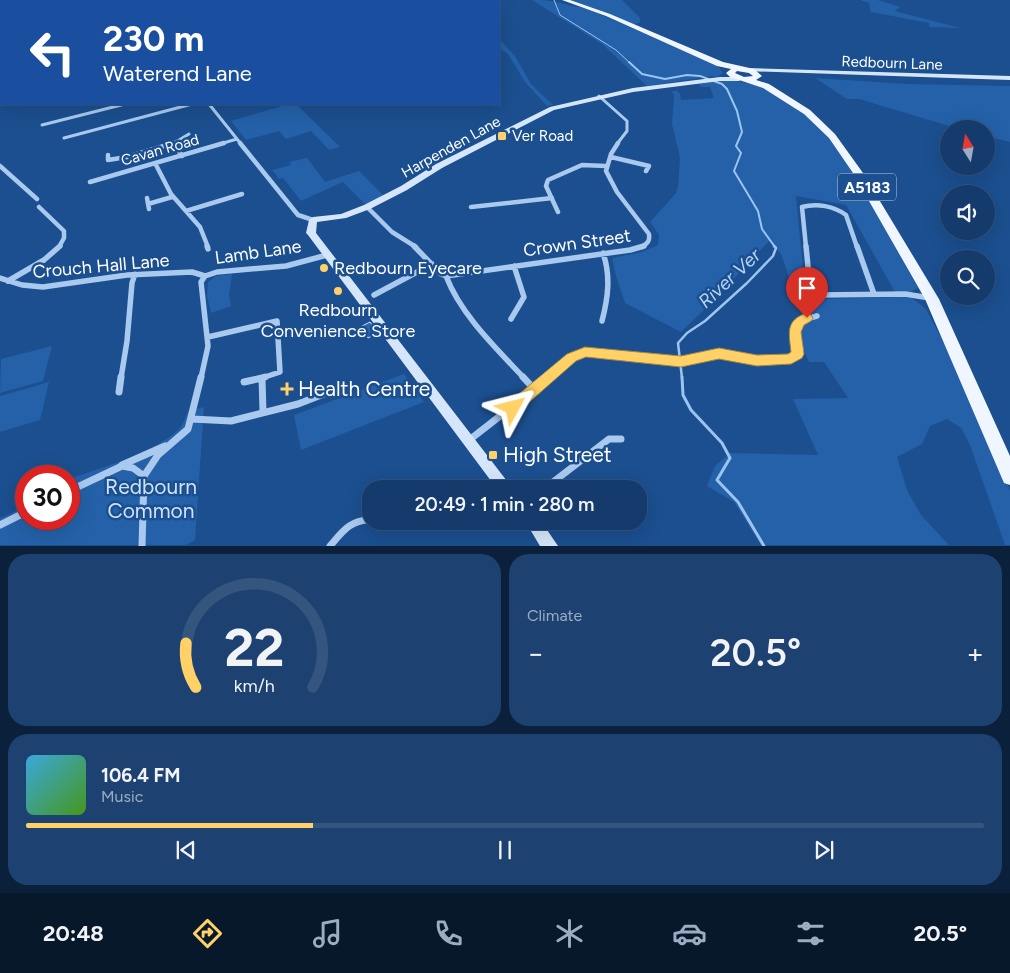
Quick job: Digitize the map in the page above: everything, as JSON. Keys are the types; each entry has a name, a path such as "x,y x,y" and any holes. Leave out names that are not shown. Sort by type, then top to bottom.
{"main road":[{"path":"565,0 608,15 720,64 747,70 758,76"},
{"path":"720,64 730,73 744,79 758,76"},
{"path":"730,73 738,69"},
{"name":"A5183","path":"758,76 766,86"},
{"name":"A5183","path":"744,79 766,86 807,112 841,146 932,299 1010,477"}],"street":[{"name":"Redbourn Lane","path":"747,70 1010,78"},
{"name":"Redbourn Lane","path":"758,76 774,72"},
{"name":"Harpenden Lane","path":"714,79 730,73"},
{"name":"Harpenden Lane","path":"313,220 343,216 367,207 404,188 439,166 552,108 599,96 714,79 744,79"},
{"path":"558,212 546,184 550,178 582,165 606,166 615,146 626,137 627,120 599,96"},
{"path":"42,125 121,105"},
{"path":"64,138 188,105"},
{"path":"210,105 298,215 313,220 311,233 327,255 368,298 468,441 499,480"},
{"path":"108,155 108,160 119,158 174,143 189,134"},
{"name":"Cavan Road","path":"90,182 237,139"},
{"path":"174,143 182,156"},
{"path":"611,157 649,166 646,171"},
{"path":"155,163 172,197 204,232 208,250"},
{"path":"0,166 37,199"},
{"name":"Crown Street","path":"446,276 645,246 651,237 648,228 632,212 608,178 606,166"},
{"path":"186,211 242,194"},
{"path":"147,198 148,207 172,197"},
{"path":"471,207 552,198"},
{"path":"8,282 52,254 66,236 64,231 40,206"},
{"path":"874,294 846,215 836,209 813,206 802,207 812,289 821,296 905,294 932,299"},
{"path":"367,207 392,232 414,244 440,274 446,276 448,283 471,317 507,362 535,390"},
{"path":"602,253 608,270 608,292 602,321"},
{"name":"Lamb Lane","path":"144,476 158,455 188,429 192,419 207,354 208,336 201,289 205,276 217,272 273,268 327,255"},
{"path":"368,298 432,264"},
{"path":"510,319 524,297 514,266"},
{"name":"Crouch Hall Lane","path":"0,278 8,282 33,286 56,286 135,274 192,272 205,276"},
{"path":"119,392 127,341 132,283 135,274"},
{"path":"468,441 535,390 572,358 585,352 681,362 719,354 757,360 791,359 798,354 795,332 799,321 817,316"},
{"path":"208,336 277,321 280,372 244,382"},
{"path":"262,378 263,412"},
{"path":"192,419 230,421 298,404 330,392"},
{"path":"556,480 609,439 620,439"},
{"path":"80,487 170,444"},
{"path":"122,466 133,468 144,476 142,546"},
{"path":"0,525 15,518"},
{"path":"330,546 350,525 358,520 362,520"},
{"path":"538,530 550,546"}],"green space":[{"path":"532,0 550,1 588,9 717,65 723,73 717,77 713,76 647,86 602,44"},
{"path":"569,0 622,0 640,18 640,22 634,25"},
{"path":"860,0 878,0 900,7 895,11 960,28 929,27 929,23 871,12 869,3"},
{"path":"500,40 515,56 531,84 553,105 547,106 525,82 508,54 500,48"},
{"path":"815,78 908,84 1010,86 1010,142 995,138 995,120 940,120 940,123 859,99 847,99"},
{"path":"716,81 737,81 760,86 801,111 821,128 847,160 918,288 911,292 895,292 846,205 796,196 805,289 821,299 912,298 926,309 968,389 1010,490 1010,545 1005,545 970,445 961,428 947,419 930,426 922,444 897,457 907,490 921,515 949,545 761,545 734,502 707,486 715,466 730,453 818,455 793,399 848,398 824,362 809,362 796,329 812,320 802,315 781,254 769,241 681,332 625,303 612,258 642,252 658,245 659,235 650,222 676,193 678,186 680,158 672,124 674,96 672,91 677,91 680,94 681,100 714,98 710,87 702,87 698,84"},
{"path":"286,105 297,105 340,147 329,150 311,131 286,139 279,131 246,140 231,121"},
{"path":"307,158 325,182 359,171 384,196 365,204 343,182 301,201 283,178 279,179 272,170 291,165 289,162"},
{"path":"232,274 229,295 231,306 211,313 207,296 208,282 216,276"},
{"path":"52,346 43,381 0,393 1,359"},
{"path":"404,374 424,402 301,450 294,415"},
{"path":"49,382 40,420 0,432 0,396"},
{"name":"Redbourn Common","path":"204,407 195,540 186,545 0,545 0,518 15,512 15,530 80,530 80,475 125,460 153,447 179,429 188,411"}],"building":[{"path":"370,322 378,333 368,338 360,327"}],"waterway":[{"name":"River Ver","path":"554,0 560,15 616,50 631,64"},
{"name":"River Ver","path":"629,62 642,74 665,79 687,75 700,76 722,84 727,89 737,111 742,132 736,146 741,153 734,171 758,211 762,229 775,247"},
{"name":"River Ver","path":"682,378 678,343 687,333 705,321 747,283 773,256 775,247"},
{"name":"River Ver","path":"682,377 683,395 691,410 722,443 730,458 717,480 738,502 764,546"}],"place":[{"name":"Ver Road","path":"502,136"},
{"name":"Redbourn Eyecare","path":"324,268"},
{"name":"Redbourn Convenience Store","path":"338,291"},
{"name":"Health Centre","path":"287,389"},
{"name":"High Street","path":"493,455"}],"route":[{"path":"513,408 572,358 585,352 627,354 681,362 719,354 757,360 782,361 791,359 798,354 795,338 796,326 799,321 807,318"}]}
